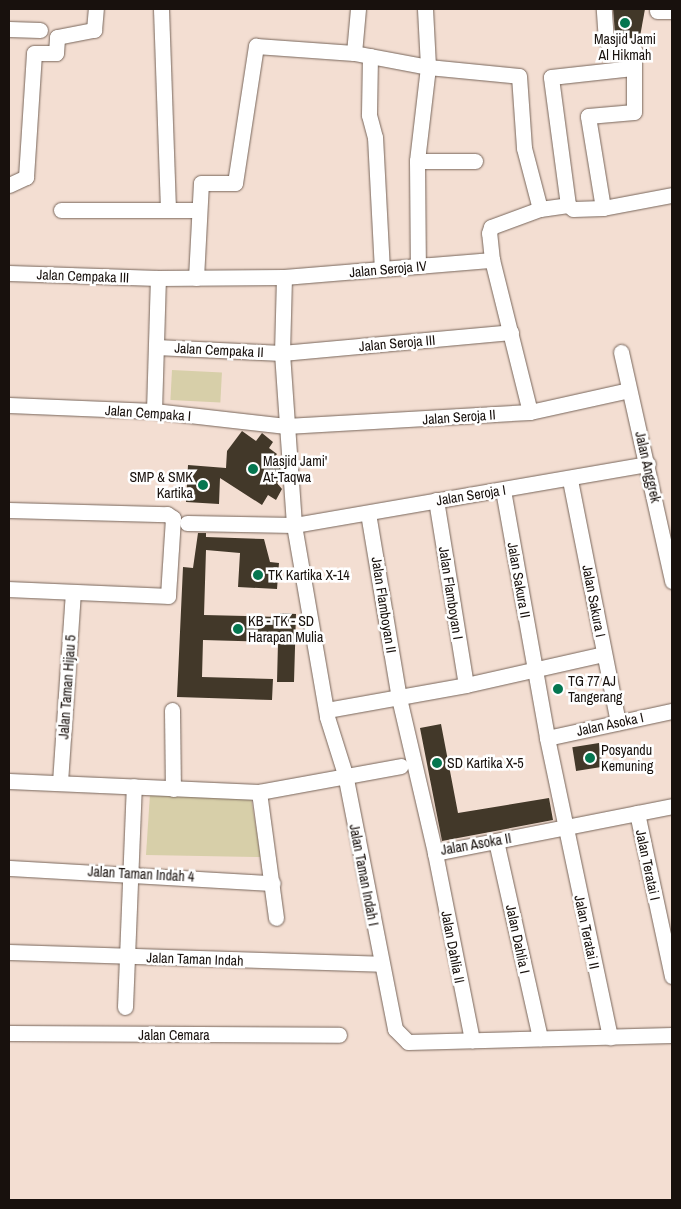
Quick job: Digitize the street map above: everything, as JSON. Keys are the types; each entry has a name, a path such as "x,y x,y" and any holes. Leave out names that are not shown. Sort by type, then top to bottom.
{"street":[{"path":"9,185 26,177 34,53 56,52 57,37 94,30 96,9"},
{"path":"161,9 162,117 169,158 168,208"},
{"path":"354,53 358,9"},
{"path":"418,266 417,161 428,67 426,9"},
{"path":"603,208 588,116 634,112 634,50 606,41 604,9"},
{"path":"9,29 40,30"},
{"path":"196,278 200,183 234,183 255,47 354,53 428,67 519,76 524,148 540,209"},
{"path":"370,56 369,116 375,137 382,270"},
{"path":"633,68 551,76 568,205 573,209 603,208 672,195"},
{"path":"417,161 474,161"},
{"path":"530,412 492,260 491,227 540,209 568,205"},
{"path":"61,210 168,208 198,210"},
{"name":"Jalan Seroja IV","path":"284,277 492,260"},
{"name":"Jalan Cempaka III","path":"9,273 158,278 284,277"},
{"name":"Jalan Cempaka II","path":"284,277 282,353 294,525"},
{"path":"154,411 158,278"},
{"name":"Jalan Seroja III","path":"282,353 511,332"},
{"name":"Jalan Cempaka II","path":"156,347 282,353"},
{"name":"Jalan Anggrek","path":"621,352 648,464 672,581"},
{"name":"Jalan Seroja II","path":"286,426 530,412 630,390"},
{"name":"Jalan Cempaka I","path":"9,406 154,411 286,426"},
{"name":"Jalan Seroja I","path":"187,523 294,525 436,500 570,480 648,464"},
{"name":"Jalan Sakura I","path":"570,480 618,722"},
{"name":"Jalan Sakura II","path":"503,490 534,670"},
{"name":"Jalan Flamboyan I","path":"436,500 466,685"},
{"path":"9,510 170,515 168,596 9,589"},
{"name":"Jalan Flamboyan II","path":"368,513 399,698"},
{"name":"Jalan Taman Indah I","path":"294,525 327,710 345,774 395,1029 403,1039 472,1040 672,1035"},
{"name":"Jalan Taman Hijau 5","path":"60,782 73,593"},
{"path":"327,710 466,685 604,654"},
{"path":"534,670 564,826"},
{"name":"Jalan Asoka II","path":"399,698 435,854 564,826 672,806"},
{"path":"172,710 174,789"},
{"name":"Jalan Asoka I","path":"547,738 672,711"},
{"path":"9,781 259,792 345,774 401,766"},
{"path":"125,1007 134,786"},
{"path":"259,792 273,882 276,918"},
{"name":"Jalan Teratai I","path":"637,813 672,976"},
{"name":"Jalan Teratai II","path":"564,826 610,1037"},
{"name":"Jalan Dahlia I","path":"496,841 540,1038"},
{"name":"Jalan Dahlia II","path":"435,854 472,1040"},
{"name":"Jalan Taman Indah 4","path":"9,868 273,882"},
{"name":"Jalan Taman Indah","path":"9,952 381,964"},
{"name":"Jalan Cemara","path":"9,1032 339,1035"}],"shaded area":[{"path":"172,370 222,373 220,403 170,400"},
{"path":"150,794 251,798 261,857 146,855"}],"building":[{"name":"Masjid Jami Al Hikmah","path":"613,9 645,9 639,42 615,34"},
{"name":"Masjid Jami' At-Taqwa","path":"242,431 256,441 262,433 273,442 269,448 277,454 273,459 280,464 281,475 277,483 282,489 276,500 268,495 262,505 220,478 219,504 186,502 188,465 226,468 227,451"},
{"name":"KB - TK - SD Harapan Mulia","path":"198,533 206,533 206,537 264,539 270,562 279,563 277,589 238,587 240,553 206,550 204,615 280,617 280,613 296,614 294,682 277,682 278,642 203,640 202,677 273,679 272,700 177,697 183,567 193,568"},
{"name":"SD Kartika X-5","path":"441,724 458,813 549,798 553,820 442,841 420,728"},
{"path":"599,743 603,767 576,771 572,747"}],"place":[{"name":"Masjid Jami Al Hikmah","path":"625,23"},
{"name":"Masjid Jami' At-Taqwa","path":"253,469"},
{"name":"SMP & SMK Kartika","path":"203,485"},
{"name":"TK Kartika X-14","path":"258,575"},
{"name":"KB - TK - SD Harapan Mulia","path":"238,629"},
{"name":"TG 77 AJ Tangerang","path":"558,689"},
{"name":"Posyandu Kemuning","path":"590,758"},
{"name":"SD Kartika X-5","path":"437,763"}]}
